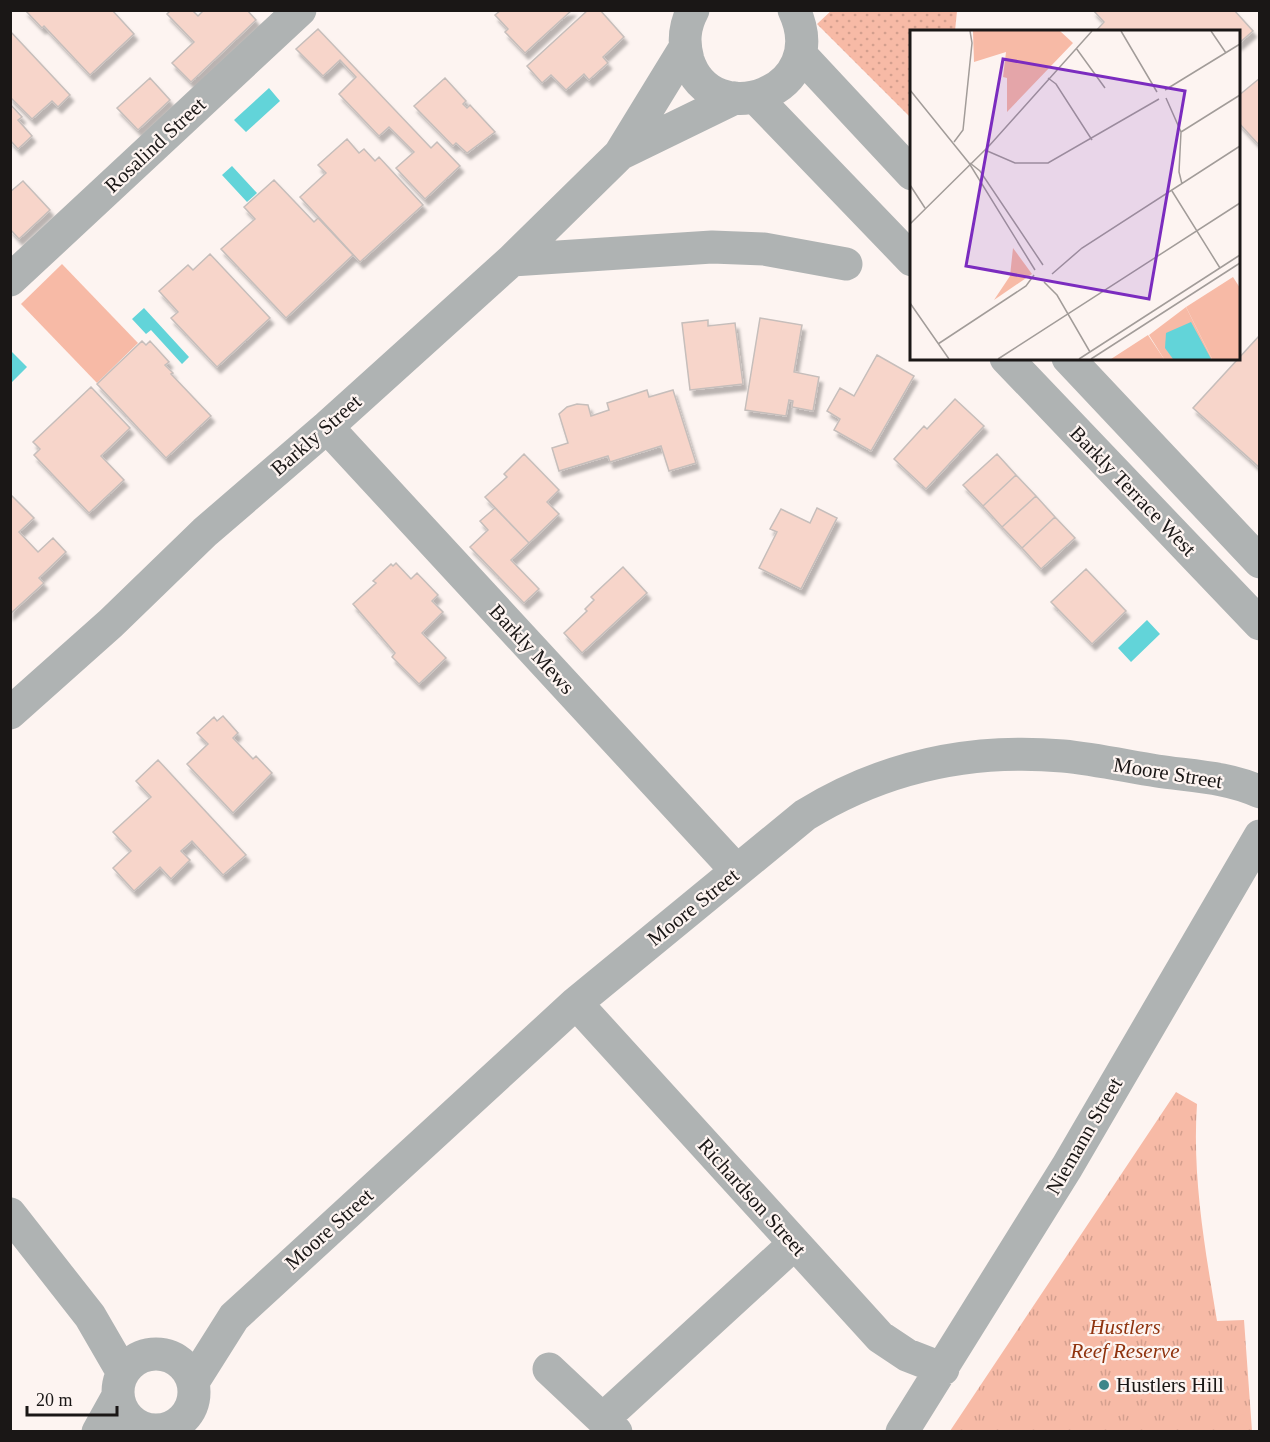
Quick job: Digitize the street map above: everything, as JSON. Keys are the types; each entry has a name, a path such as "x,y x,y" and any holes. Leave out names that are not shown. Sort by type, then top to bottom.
{"street":[{"name":"Rosalind Street","path":"10,279 300,10"},
{"name":"Barkly Street","path":"620,154 745,98 772,92 785,82 800,25"},
{"path":"800,25 910,171"},
{"name":"Barkly Street","path":"10,713 111,623 205,532 327,427 512,260 620,154 683,27"},
{"path":"683,27 690,66 701,81 716,92 745,98 910,258"},
{"path":"512,260 712,247 764,249 846,264"},
{"name":"Barkly Terrace West","path":"1008,360 1260,624"},
{"name":"Barkly Terrace West","path":"1070,360 1260,562"},
{"name":"Barkly Mews","path":"327,427 737,871"},
{"name":"Moore Street","path":"139,1370 234,1317 576,1003 805,815 842,792 893,773 943,760 1062,756 1220,781 1260,792"},
{"name":"Niemann Street","path":"902,1431 943,1369 1067,1167 1260,836"},
{"name":"Richardson Street","path":"576,1003 880,1336 907,1355 943,1369"},
{"path":"10,1214 90,1316 139,1370 186,1369 197,1406 182,1420 151,1430 124,1414 139,1370"},
{"path":"549,1369 609,1425 795,1244"},
{"name":"Moore Street","path":"197,1406 234,1317"},
{"path":"98,1431 139,1370"}],"green space":[{"path":"832,10 957,11 955,30 910,30 910,117 817,24"},
{"path":"62,264 138,343 97,383 21,304"},
{"name":"Hustlers Reef Reserve","path":"1176,1092 1197,1104 1198,1186 1217,1321 1244,1320 1252,1431 950,1431"}],"water":[{"path":"269,88 280,101 246,132 234,120"},
{"path":"232,166 257,193 247,202 222,175"},
{"path":"144,308 189,357 182,364 151,330 146,334 132,319"},
{"path":"11,351 27,367 12,382 10,381"},
{"path":"1147,620 1160,634 1131,662 1118,648"}],"building":[{"path":"25,10 112,10 134,34 90,75 44,26 42,28"},
{"path":"171,10 192,10 198,16 204,10 247,10 256,20 191,82 172,63 194,42 167,14"},
{"path":"501,10 572,10 525,53 505,32 508,29 495,15"},
{"path":"588,10 600,10 624,37 603,57 608,63 589,80 584,74 566,90 551,75 542,83 527,66"},
{"path":"1093,10 1234,10 1253,31 1240,42 1240,30 1097,30 1104,22"},
{"path":"318,29 431,148 437,142 460,166 425,199 396,168 414,152 389,127 379,136 339,94 356,77 340,60 323,76 296,49"},
{"path":"10,31 70,95 58,107 52,101 32,119 10,97"},
{"path":"150,78 170,100 138,130 117,108"},
{"path":"445,78 466,101 463,104 467,108 470,105 495,132 467,153 456,143 453,146 414,106"},
{"path":"1260,78 1260,145 1240,124 1240,94"},
{"path":"10,104 22,117 18,120 32,136 18,149 10,140"},
{"path":"347,139 359,153 364,149 375,161 379,157 423,205 360,262 300,197 326,173 318,165"},
{"path":"274,180 314,222 318,218 353,255 286,318 221,249 255,219 244,207"},
{"path":"23,181 50,210 19,239 10,229 10,192"},
{"path":"210,254 270,318 217,367 171,318 178,312 159,291 188,265 193,270"},
{"path":"760,318 802,325 794,372 819,377 813,411 792,407 793,401 789,400 786,416 745,410"},
{"path":"708,320 708,326 735,323 743,384 690,390 682,323"},
{"path":"1260,335 1260,468 1193,408 1237,360 1240,360 1240,357"},
{"path":"142,341 146,345 150,341 169,362 165,365 173,373 171,374 211,416 166,458 97,384"},
{"path":"877,355 914,376 871,451 834,430 840,419 827,411 840,388 854,396"},
{"path":"91,387 130,428 101,456 124,480 89,513 34,455 40,449 33,442"},
{"path":"647,390 649,397 673,390 696,463 669,471 661,446 610,462 608,456 559,471 552,448 568,443 559,414 567,407 577,404 588,405 591,416 609,410 607,403"},
{"path":"955,399 984,426 926,489 894,459 924,426 927,429"},
{"path":"524,454 559,490 547,502 559,514 529,543 485,497 507,477 504,474"},
{"path":"997,454 1016,475 983,506 963,485"},
{"path":"1016,475 1036,496 1002,527 983,506"},
{"path":"10,494 34,518 19,532 38,552 53,538 66,552 39,578 44,583 10,614"},
{"path":"1036,496 1055,517 1022,548 1002,527"},
{"path":"495,508 529,543 511,560 539,589 524,603 470,547 488,530 480,521"},
{"path":"817,508 837,518 801,589 759,568 777,532 770,529 781,509 810,523"},
{"path":"1055,517 1075,538 1041,569 1022,548"},
{"path":"396,563 411,579 417,573 438,595 432,601 443,612 422,633 446,658 419,684 392,657 395,653 353,604 376,583 373,581 391,564 393,566"},
{"path":"623,567 647,593 582,653 564,633 587,611 585,609 594,600 591,597"},
{"path":"1086,569 1126,611 1092,644 1051,602"},
{"path":"223,716 238,733 233,738 253,759 256,756 272,773 233,813 187,764 208,744 197,733 214,717 217,721"},
{"path":"158,760 246,855 223,875 192,841 181,851 190,860 171,879 160,867 134,891 113,868 131,851 113,832 151,797 136,781"}],"place":[{"name":"Hustlers Hill","path":"1104,1385"}]}
